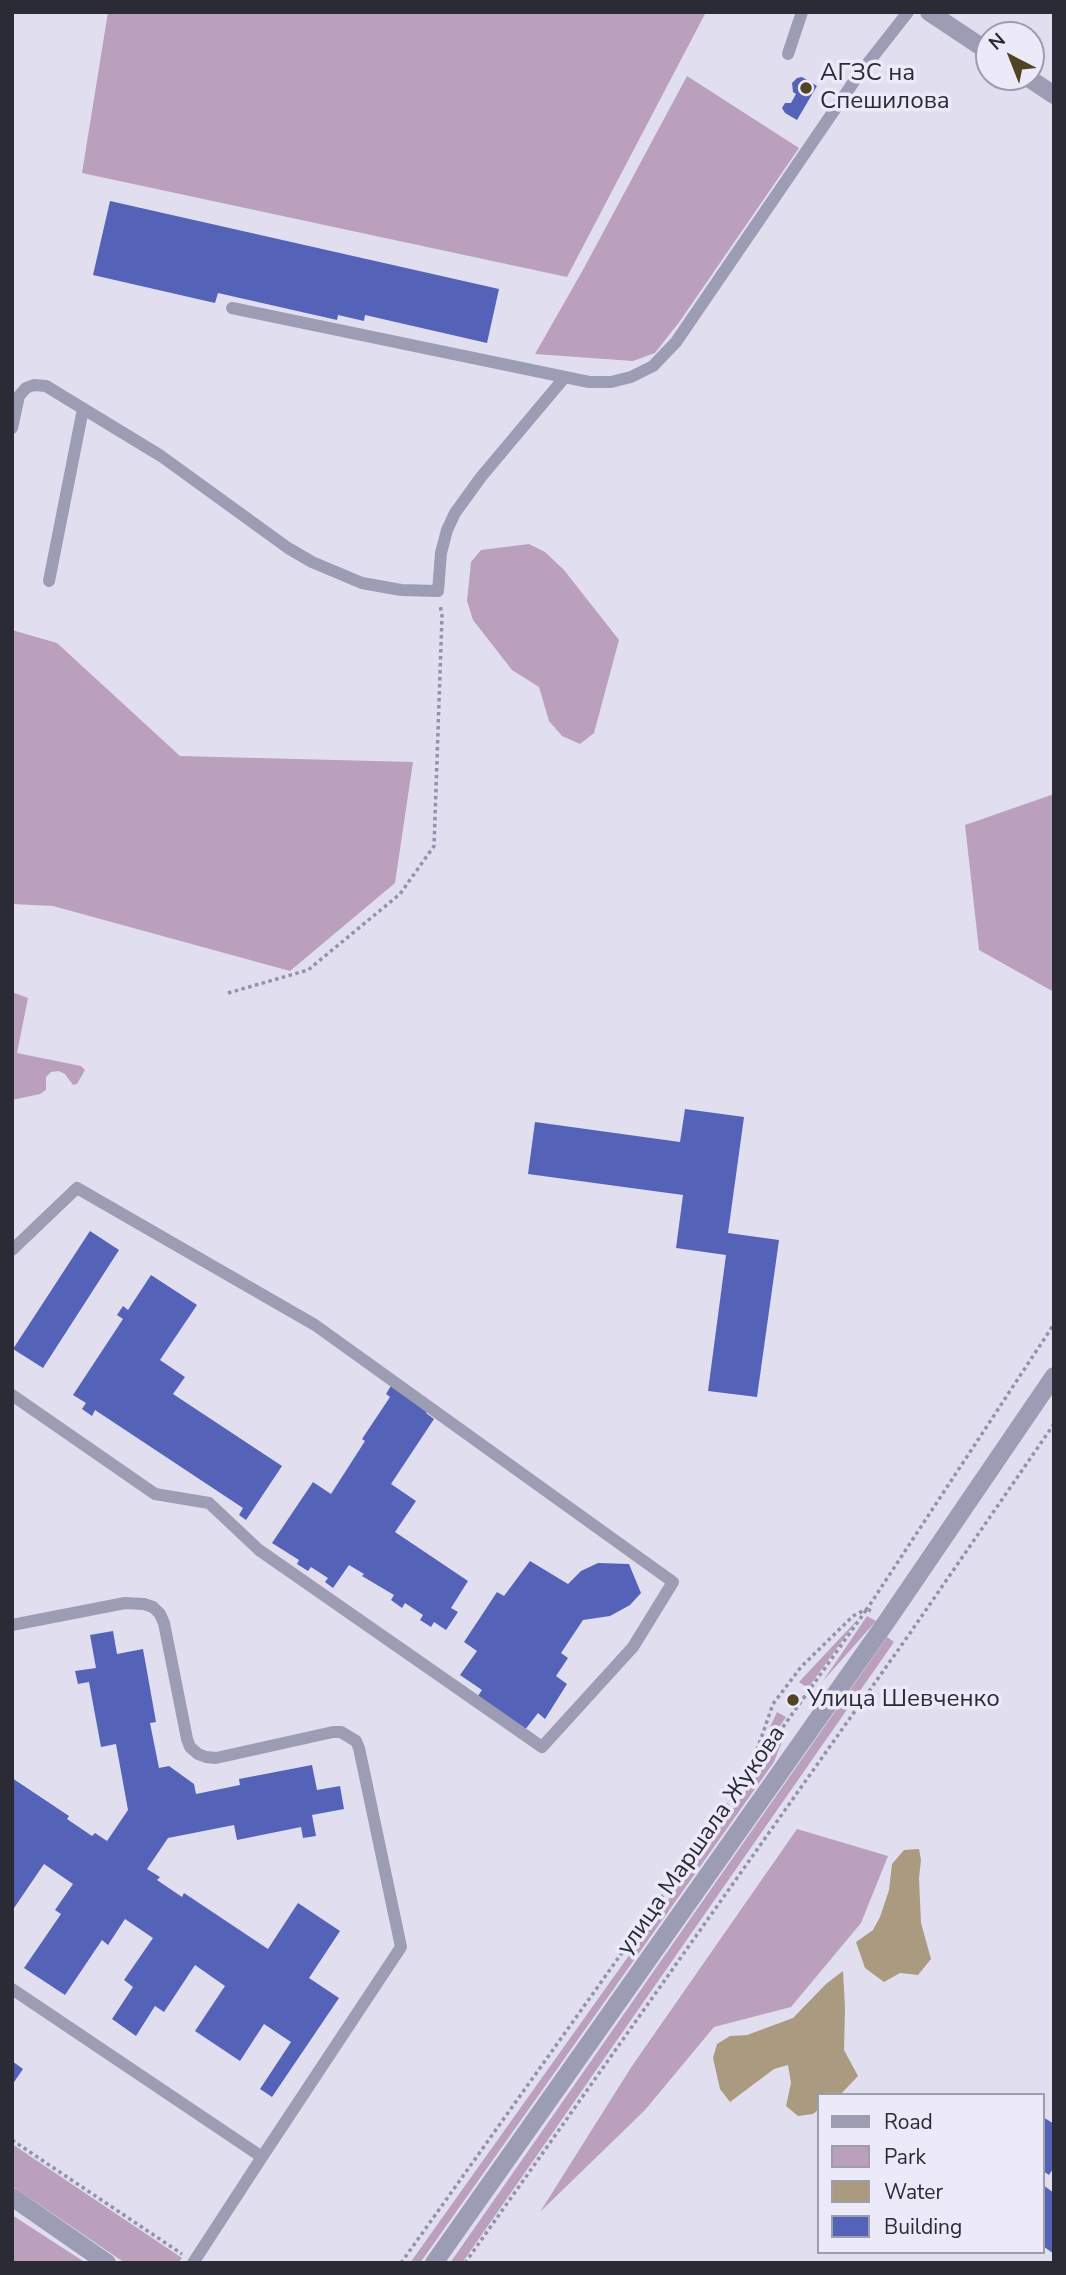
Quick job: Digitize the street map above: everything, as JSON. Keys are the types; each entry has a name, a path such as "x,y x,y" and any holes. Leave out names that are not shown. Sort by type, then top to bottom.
{"street":[{"path":"929,12 975,43"},
{"name":"улица Маршала Жукова","path":"434,2263 887,1621 1054,1376"},
{"path":"12,2197 107,2263"}],"lane":[{"path":"788,54 803,12"},
{"path":"232,308 589,382 611,382 631,377 653,366 676,342 858,77 908,12"},
{"path":"12,428 19,396 26,388 34,385 46,387 160,456 288,548 312,562 362,583 401,590 438,591 441,553 447,530 456,513 481,477 565,377"},
{"path":"49,581 83,409"},
{"path":"12,1250 77,1188 315,1325 673,1582 633,1647 542,1747 259,1550 209,1503 155,1494 12,1395"},
{"path":"12,1625 125,1603 144,1604 160,1614 164,1623 187,1739 190,1747 198,1754 216,1758 333,1732 349,1736 359,1748 401,1947 193,2262"},
{"path":"12,1989 262,2157"}],"path":[{"path":"228,993 308,970 400,894 434,846 442,616 438,591"},
{"path":"401,2263 748,1775 869,1610 1054,1324"},
{"path":"465,2263 908,1636 1054,1424"},
{"path":"748,1775 773,1704 801,1667 853,1616 869,1610"},
{"path":"12,2140 193,2262"}],"green space":[{"path":"108,12 706,12 567,277 82,173"},
{"path":"687,76 799,148 655,353 633,361 535,354 584,268"},
{"path":"529,544 545,552 564,570 619,640 594,733 580,744 562,736 549,721 539,687 512,670 473,620 467,601 471,562 481,550"},
{"path":"12,630 57,643 180,756 413,762 395,883 290,971 53,906 12,904"},
{"path":"1054,794 1054,992 979,950 965,825"},
{"path":"12,992 28,998 17,1053 81,1066 85,1070 77,1084 73,1085 65,1074 59,1071 51,1072 46,1077 46,1090 40,1094 12,1100"},
{"path":"867,1616 876,1621 823,1681"},
{"path":"858,1619 808,1688 799,1682"},
{"path":"887,1637 894,1642 462,2263 450,2263"},
{"path":"777,1712 786,1717 751,1769"},
{"path":"783,1739 774,1762 420,2263 410,2263"},
{"path":"797,1829 888,1856 861,1923 791,2007 714,2027 645,2110 540,2212 632,2066"},
{"path":"12,2144 182,2258 178,2263 125,2263 12,2186"},
{"path":"12,2215 86,2263 12,2263"}],"water":[{"path":"919,1849 921,1923 931,1959 918,1975 900,1973 884,1982 865,1968 856,1942 873,1930 880,1917 889,1890 892,1864 904,1850"},
{"path":"843,1971 844,2050 858,2076 842,2093 818,2093 818,2110 813,2114 798,2116 786,2106 791,2083 788,2065 774,2069 730,2102 720,2089 713,2058 717,2044 730,2036 747,2035 793,2018 826,1984"}],"building":[{"path":"802,77 817,86 797,120 782,108 785,103 791,103 796,94 793,92 792,83"},
{"path":"110,201 499,289 487,343 365,315 364,321 338,315 337,320 218,293 215,303 93,275"},
{"path":"685,1109 744,1117 728,1233 779,1240 757,1397 708,1391 726,1255 676,1248 683,1195 528,1174 535,1122 680,1142"},
{"path":"90,1231 119,1250 43,1368 13,1349"},
{"path":"151,1275 197,1305 160,1360 185,1377 173,1394 282,1466 246,1520 239,1515 243,1508 95,1410 92,1416 82,1409 86,1403 73,1395 123,1319 117,1315 123,1306 128,1310"},
{"path":"392,1384 429,1408 426,1413 434,1419 391,1484 416,1501 395,1532 468,1581 451,1608 458,1612 446,1630 434,1622 431,1627 420,1620 423,1615 405,1603 402,1608 391,1600 394,1595 349,1565 333,1588 325,1582 328,1578 311,1567 308,1571 297,1564 299,1560 272,1543 313,1482 331,1494 390,1397 386,1394"},
{"path":"530,1561 568,1584 581,1571 598,1563 629,1564 641,1593 630,1605 610,1616 583,1620 561,1653 568,1658 556,1676 567,1684 545,1719 538,1713 524,1731 475,1700 482,1690 460,1675 477,1651 464,1642 497,1592 504,1596"},
{"path":"113,1631 117,1654 143,1649 156,1722 150,1723 159,1768 169,1766 194,1784 196,1794 240,1785 239,1779 312,1765 317,1790 340,1786 344,1809 312,1815 316,1836 303,1838 301,1827 237,1840 234,1825 168,1838 147,1869 160,1877 157,1880 182,1897 184,1893 268,1949 298,1903 340,1931 309,1978 339,1998 272,2097 260,2089 291,2042 264,2024 240,2061 195,2031 225,1986 195,1965 164,2012 155,2006 136,2036 112,2019 133,1987 124,1980 153,1938 125,1919 108,1945 102,1940 65,1995 24,1968 61,1914 55,1910 73,1884 44,1864 12,1911 12,1778 69,1816 67,1819 92,1836 95,1833 107,1841 128,1810 116,1744 101,1747 89,1682 78,1684 75,1671 96,1668 90,1635"},
{"path":"12,2061 23,2069 12,2085"},
{"path":"1045,2118 1054,2124 1054,2167 1049,2175 1045,2172"},
{"path":"1045,2186 1054,2193 1054,2254 1045,2247"}],"place":[{"name":"АГЗС на Спешилова","path":"806,88"},
{"name":"Улица Шевченко","path":"793,1700"}]}
